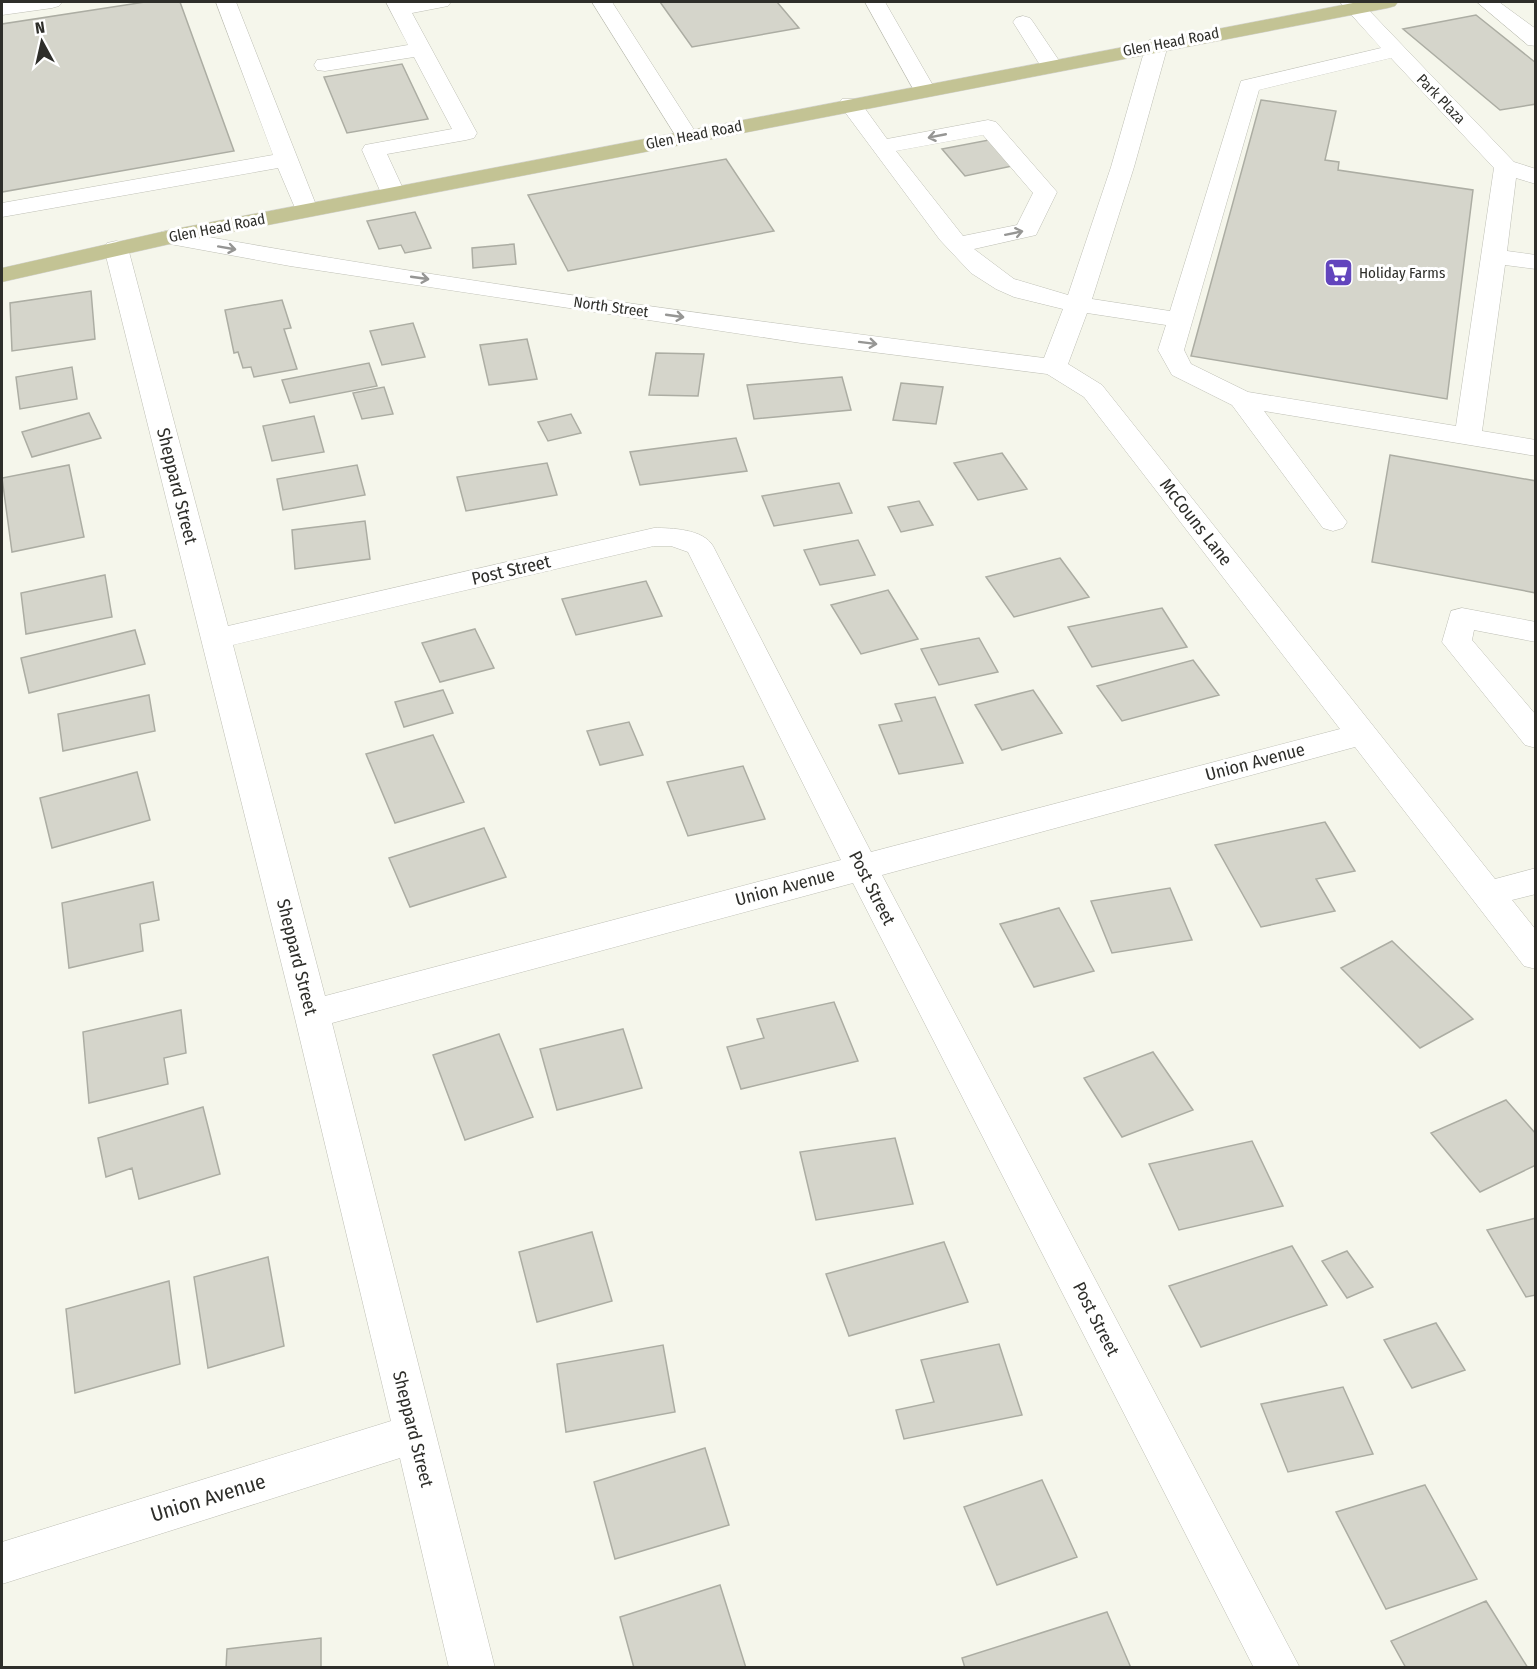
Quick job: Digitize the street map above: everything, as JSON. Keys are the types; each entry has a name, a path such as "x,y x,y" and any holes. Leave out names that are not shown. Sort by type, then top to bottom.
{"main road":[{"name":"Glen Head Road","path":"2,275 116,248 306,210 1158,45 1353,4 1388,2"}],"street":[{"path":"2,9 52,2"},
{"path":"226,2 306,210"},
{"path":"393,193 373,150 466,133 398,5 441,2"},
{"path":"602,2 687,136"},
{"path":"875,2 924,89"},
{"path":"1487,2 1536,39"},
{"name":"Park Plaza","path":"1353,4 1394,51 1506,167 1536,177"},
{"path":"1023,22 1051,65"},
{"path":"1054,367 1079,303 1134,132 1158,45"},
{"path":"325,65 421,49"},
{"path":"1394,51 1249,86 1171,350 1180,369 1241,399 1536,448"},
{"path":"850,104 957,245 986,272 1005,284 1029,293 1180,320"},
{"path":"881,147 988,127 1046,192 1027,230 957,245"},
{"path":"2,210 288,159"},
{"path":"1468,435 1506,167"},
{"name":"North Street","path":"170,237 290,259 801,335 1054,367"},
{"name":"Sheppard Street","path":"116,248 312,1014 472,1668"},
{"path":"1494,255 1536,262"},
{"name":"McCouns Lane","path":"1054,367 1094,391 1536,956"},
{"path":"1241,399 1333,522"},
{"name":"Post Street","path":"216,639 654,537 674,537 699,546 861,866 1278,1668"},
{"path":"1536,632 1462,618 1457,642 1536,736"},
{"name":"Union Avenue","path":"312,1014 1363,734"},
{"path":"1487,894 1536,881"},
{"name":"Union Avenue","path":"2,1563 414,1434"}],"building":[{"path":"145,2 180,2 234,151 2,192 2,24"},
{"path":"660,2 777,2 799,28 692,47"},
{"path":"1476,15 1536,63 1536,104 1500,110 1403,29"},
{"path":"402,64 428,119 347,133 324,77"},
{"name":"Holiday Farms","path":"1261,100 1336,111 1325,160 1339,162 1338,170 1473,190 1447,399 1191,356"},
{"path":"994,139 1017,165 965,176 942,149"},
{"path":"726,159 774,231 568,271 528,195"},
{"path":"415,212 431,248 405,253 401,245 379,249 367,221"},
{"path":"514,244 516,264 473,268 472,248"},
{"path":"91,291 95,339 12,351 10,303"},
{"path":"282,300 291,328 284,329 297,369 254,377 251,367 243,368 238,352 234,353 225,310"},
{"path":"413,323 425,357 382,365 370,331"},
{"path":"527,339 537,379 489,385 480,345"},
{"path":"656,353 704,354 698,396 649,395"},
{"path":"369,363 377,386 290,403 282,380"},
{"path":"72,367 77,399 20,409 16,377"},
{"path":"842,377 851,410 754,419 747,385"},
{"path":"901,383 943,387 936,424 893,420"},
{"path":"384,387 393,414 362,419 353,393"},
{"path":"89,413 101,438 32,457 22,432"},
{"path":"571,414 581,433 548,441 538,422"},
{"path":"314,416 324,452 272,461 263,426"},
{"path":"736,438 747,471 640,485 630,452"},
{"path":"1002,453 1027,489 978,500 954,463"},
{"path":"1390,455 1536,481 1536,593 1372,562"},
{"path":"547,463 557,495 466,511 457,477"},
{"path":"69,465 84,537 12,552 2,478"},
{"path":"357,465 365,495 283,510 277,479"},
{"path":"839,483 852,513 774,526 762,496"},
{"path":"919,501 933,525 901,532 888,507"},
{"path":"365,521 370,559 295,569 292,530"},
{"path":"858,540 875,575 820,585 804,550"},
{"path":"1060,558 1089,597 1014,617 986,577"},
{"path":"105,575 112,617 26,634 21,593"},
{"path":"646,581 662,616 576,635 562,599"},
{"path":"888,590 918,639 861,654 831,605"},
{"path":"1162,608 1187,647 1092,667 1068,627"},
{"path":"475,629 494,668 440,682 422,643"},
{"path":"135,630 145,664 29,693 21,658"},
{"path":"979,638 998,672 939,685 921,649"},
{"path":"1193,660 1219,695 1122,721 1097,686"},
{"path":"443,690 453,713 404,727 395,702"},
{"path":"1033,690 1062,733 1002,750 975,705"},
{"path":"149,695 155,731 63,751 58,714"},
{"path":"935,697 963,763 899,774 879,725 902,721 895,704"},
{"path":"629,722 643,755 600,765 587,731"},
{"path":"433,735 464,802 395,823 366,754"},
{"path":"743,766 765,819 688,836 667,782"},
{"path":"137,772 150,820 52,848 40,798"},
{"path":"1325,822 1355,871 1316,879 1335,911 1261,927 1215,845"},
{"path":"484,828 506,877 410,907 389,858"},
{"path":"153,882 159,920 140,924 143,951 69,968 62,903"},
{"path":"1170,888 1192,940 1112,953 1091,901"},
{"path":"1059,908 1094,971 1034,987 1000,924"},
{"path":"1392,941 1473,1019 1420,1048 1341,968"},
{"path":"834,1002 858,1061 741,1089 727,1047 764,1038 757,1019"},
{"path":"181,1010 186,1053 164,1058 168,1084 89,1103 83,1032"},
{"path":"623,1029 642,1088 557,1110 540,1049"},
{"path":"499,1034 533,1117 465,1140 433,1055"},
{"path":"1153,1052 1193,1110 1122,1137 1084,1078"},
{"path":"1506,1100 1536,1134 1536,1165 1480,1192 1431,1133"},
{"path":"203,1107 220,1174 139,1199 132,1168 106,1177 98,1138"},
{"path":"895,1138 913,1204 816,1220 800,1152"},
{"path":"1252,1141 1283,1206 1179,1230 1149,1164"},
{"path":"1536,1218 1536,1295 1526,1297 1487,1230"},
{"path":"592,1232 612,1301 537,1322 519,1252"},
{"path":"944,1242 968,1302 849,1336 826,1274"},
{"path":"1292,1246 1327,1305 1201,1347 1169,1286"},
{"path":"1347,1251 1373,1287 1347,1298 1322,1261"},
{"path":"268,1257 284,1346 208,1368 194,1277"},
{"path":"169,1281 180,1364 75,1393 66,1309"},
{"path":"1436,1323 1465,1370 1412,1388 1384,1340"},
{"path":"999,1344 1022,1415 904,1439 896,1410 934,1402 921,1360"},
{"path":"663,1345 675,1412 566,1432 557,1364"},
{"path":"1343,1387 1373,1454 1288,1472 1261,1404"},
{"path":"705,1448 729,1525 615,1559 594,1482"},
{"path":"1042,1480 1077,1557 997,1585 964,1507"},
{"path":"1425,1485 1477,1579 1386,1609 1336,1512"},
{"path":"720,1585 746,1668 634,1668 620,1617"},
{"path":"1486,1601 1528,1668 1406,1668 1391,1641"},
{"path":"1107,1612 1131,1668 965,1668 962,1658"},
{"path":"321,1638 321,1668 226,1668 227,1649"}],"place":[{"name":"Holiday Farms","path":"1338,273"}]}
